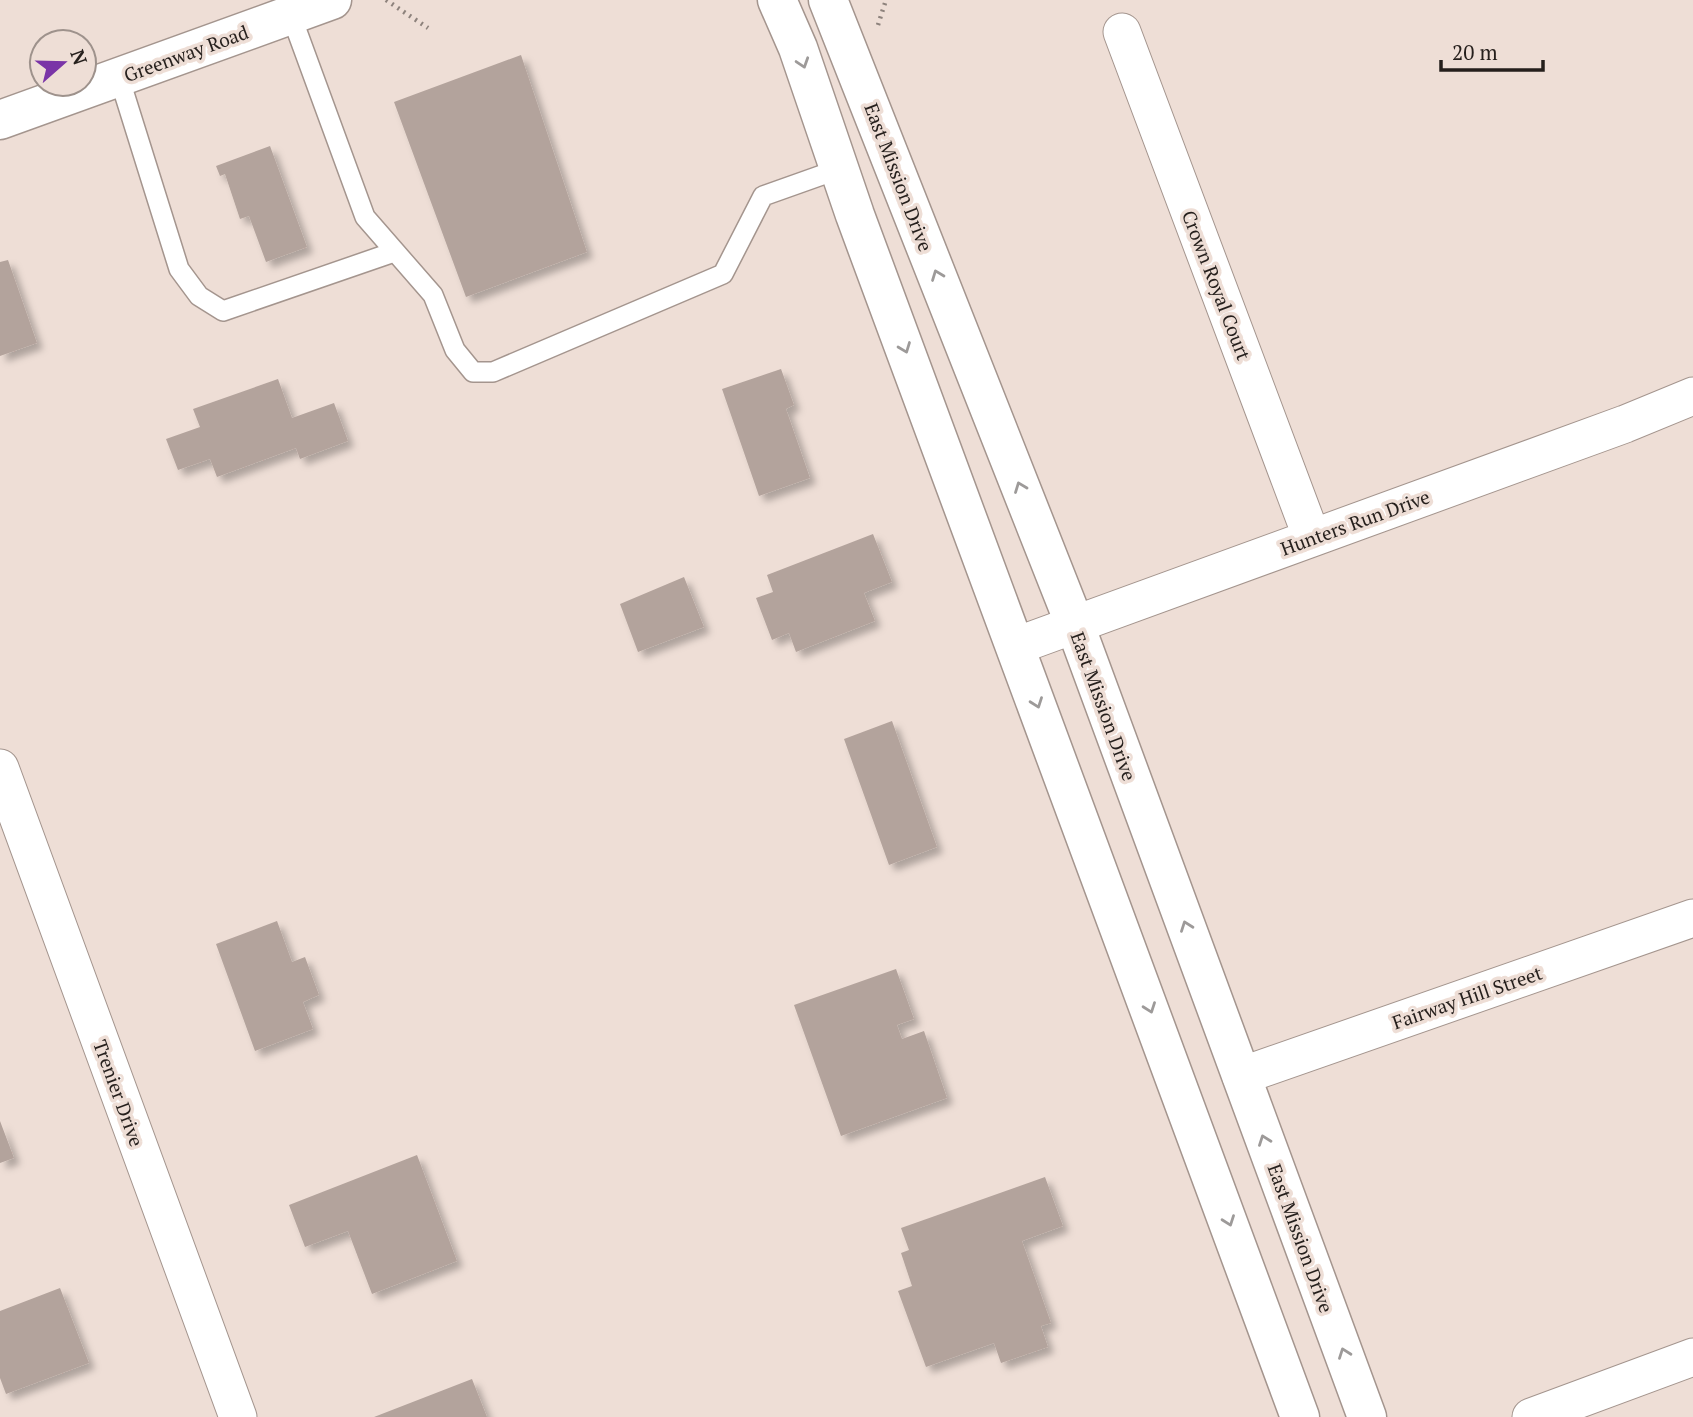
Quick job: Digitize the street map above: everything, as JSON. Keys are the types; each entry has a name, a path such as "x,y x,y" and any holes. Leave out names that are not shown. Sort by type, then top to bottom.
{"street":[{"name":"Greenway Road","path":"0,120 332,0"},
{"path":"776,0 798,48 839,169 1300,1417"},
{"name":"East Mission Drive","path":"828,0 1075,625 1367,1417"},
{"name":"Crown Royal Court","path":"1122,32 1312,538"},
{"name":"Hunters Run Drive","path":"1016,646 1693,396"},
{"name":"Trenier Drive","path":"0,768 237,1417"},
{"name":"Fairway Hill Street","path":"1241,1076 1693,918"},
{"path":"1531,1417 1693,1357"}],"lane":[{"path":"291,15 365,217 433,295 455,350 474,372 493,372 723,274 763,196 839,169"},
{"path":"119,77 179,269 199,296 223,311 394,252"}],"path":[{"path":"386,0 428,28"}],"building":[{"path":"521,55 587,252 466,297 394,102"},
{"path":"270,146 307,247 266,262 249,216 240,219 225,174 220,176 216,166"},
{"path":"8,260 37,343 0,356 0,262"},
{"path":"781,369 794,405 786,409 810,478 759,496 722,389"},
{"path":"278,379 292,418 334,403 348,441 300,459 296,448 217,477 210,459 178,470 166,439 200,427 193,409"},
{"path":"873,534 892,582 864,593 875,621 796,652 789,633 772,640 756,598 773,592 767,575"},
{"path":"684,577 704,627 638,652 620,604"},
{"path":"892,721 937,847 889,865 844,739"},
{"path":"277,921 292,962 305,957 319,995 303,1002 313,1029 255,1051 216,944"},
{"path":"896,969 914,1019 897,1025 902,1039 924,1031 947,1098 841,1136 794,1005"},
{"path":"0,1121 14,1158 0,1163"},
{"path":"417,1155 457,1261 372,1294 348,1231 305,1247 289,1205"},
{"path":"1045,1177 1063,1226 1022,1241 1051,1323 1041,1326 1048,1347 1001,1363 994,1343 926,1367 898,1291 912,1286 901,1253 909,1250 901,1228"},
{"path":"60,1288 89,1363 6,1394 0,1378 0,1311"},
{"path":"472,1379 487,1417 374,1417"}]}
